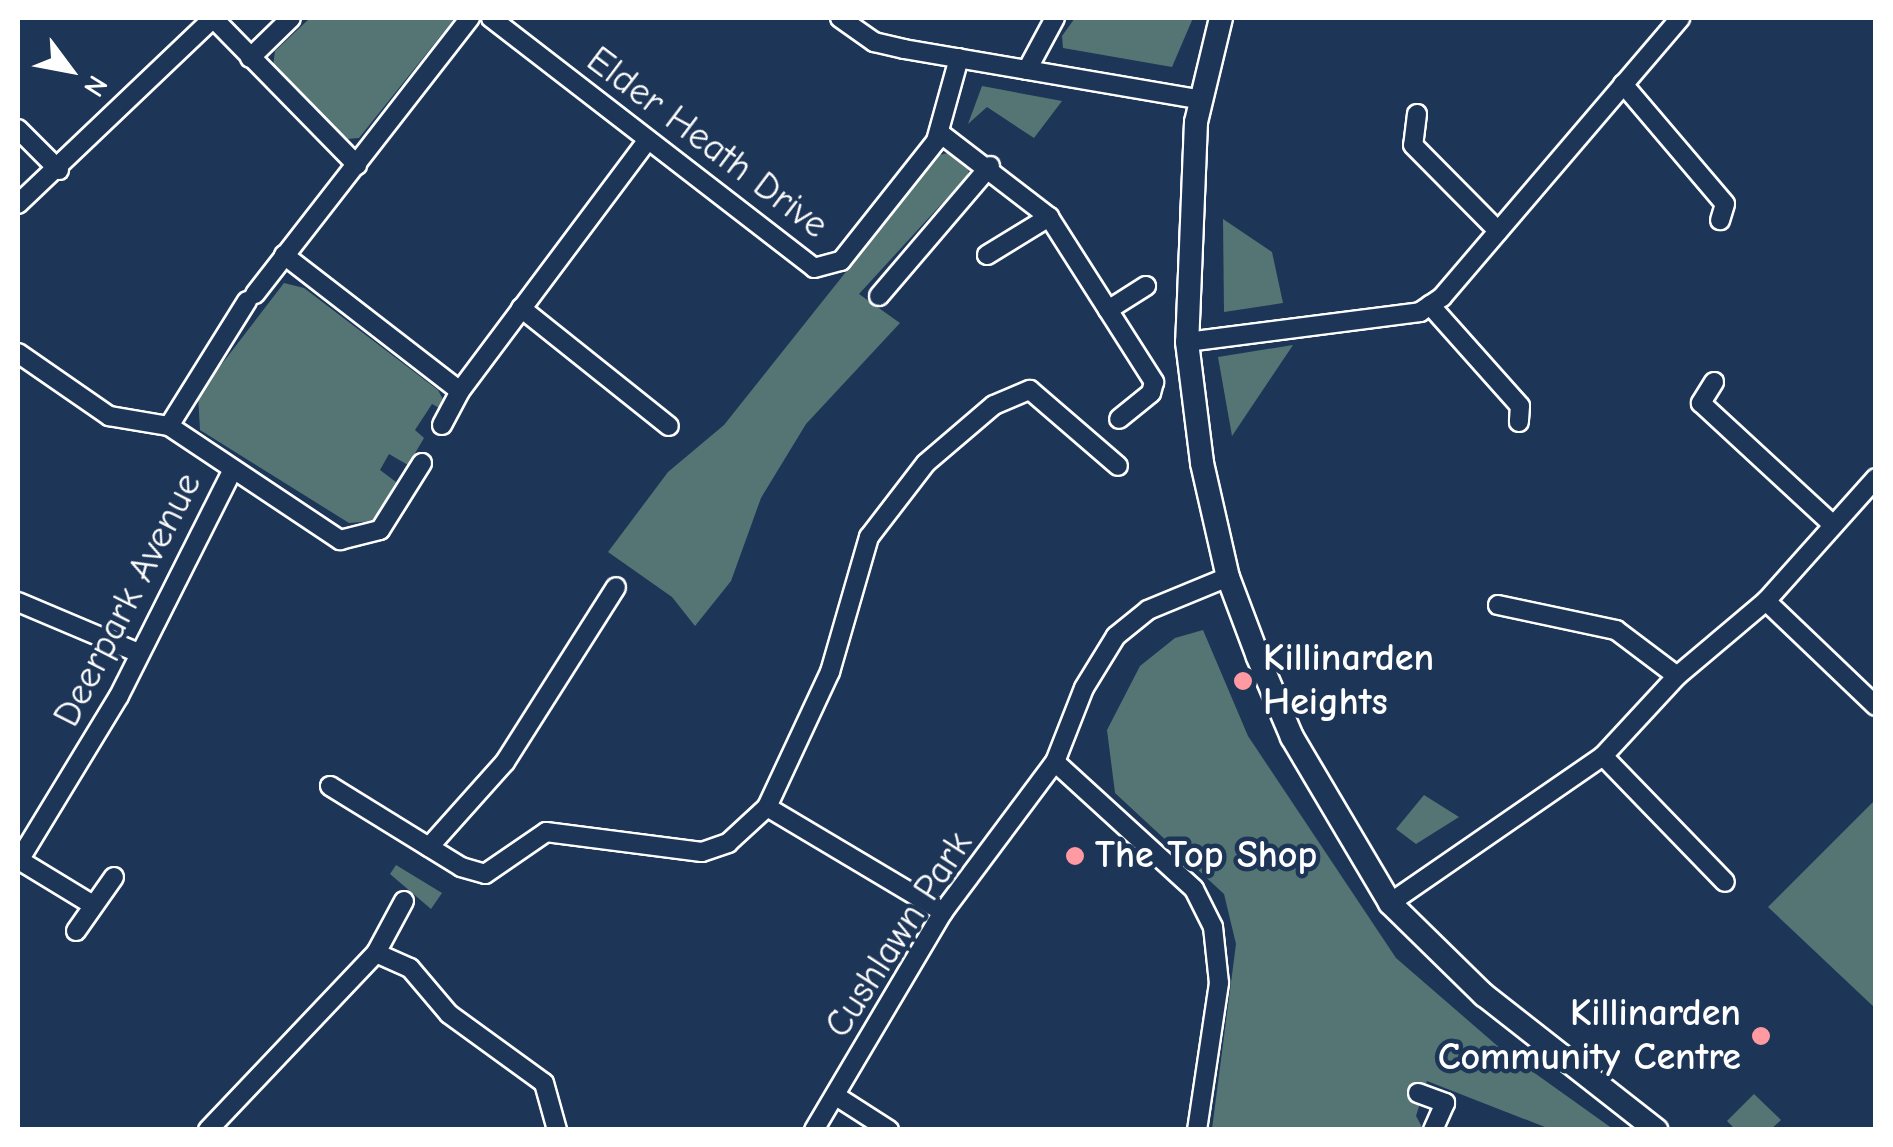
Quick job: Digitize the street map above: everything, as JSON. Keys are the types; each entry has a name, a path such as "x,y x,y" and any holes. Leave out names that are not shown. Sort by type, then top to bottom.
{"street":[{"path":"18,204 59,170 213,18 357,165"},
{"path":"250,58 291,18"},
{"path":"170,426 251,298 470,18"},
{"name":"Elder Heath Drive","path":"492,18 802,262 828,267 841,261 940,133 958,58"},
{"path":"840,18 874,42 1200,100"},
{"path":"1027,70 1055,18"},
{"path":"1221,18 1200,100 1186,242 1187,342 1192,406 1228,577 1292,736 1390,902 1484,995 1656,1130"},
{"path":"1187,342 1420,312 1498,230 1680,18"},
{"path":"1624,84 1726,204 1720,220"},
{"path":"1417,114 1413,146 1498,230"},
{"path":"18,129 59,170"},
{"path":"940,133 990,166 1049,217 1154,382 1152,393 1119,420"},
{"path":"442,426 460,391 647,141"},
{"path":"878,296 990,166"},
{"path":"987,255 1049,217"},
{"path":"284,255 460,391"},
{"path":"1108,310 1146,286"},
{"path":"1430,305 1520,406 1520,422"},
{"path":"521,308 669,426"},
{"path":"18,353 110,416 170,426 340,540 380,530 422,463"},
{"path":"1714,382 1700,403 1833,526"},
{"path":"330,786 429,848 485,874 546,832 702,852 728,842 767,807 830,672 870,536 926,463 994,405 1030,390 1118,466"},
{"name":"Deerpark Avenue","path":"93,906 18,861 139,653 232,471"},
{"path":"1390,902 1603,756 1677,676 1766,601 1876,478"},
{"name":"Cushlawn Park","path":"814,1130 943,912 1055,762 1084,688 1116,636 1148,610 1228,577"},
{"path":"429,848 504,762 616,587"},
{"path":"1766,601 1876,706"},
{"path":"18,602 139,653"},
{"path":"1498,605 1616,630 1677,676"},
{"path":"1603,756 1725,882"},
{"path":"1055,762 1194,889 1213,928 1219,982 1197,1130"},
{"path":"767,807 943,912"},
{"path":"76,930 114,877"},
{"path":"208,1130 376,952 404,901"},
{"path":"376,952 410,968 448,1014 544,1083 557,1130"},
{"path":"1418,1093 1445,1103 1434,1130"},
{"name":"Cushlawn Park","path":"836,1096 889,1130"}],"green space":[{"path":"310,18 455,18 359,138 347,139 273,66 275,51"},
{"path":"1075,18 1193,18 1172,67 1063,48 1062,36"},
{"path":"982,86 1062,101 1034,138 987,107 968,124"},
{"path":"953,152 970,163 968,175 859,294 900,323 806,424 761,498 731,581 695,626 672,597 608,552 668,472 724,425 939,155"},
{"path":"1223,219 1272,252 1283,303 1224,312"},
{"path":"284,283 304,288 438,390 446,405 443,410 432,404 415,430 424,438 408,465 389,454 380,470 396,482 373,521 349,523 200,430 198,395"},
{"path":"1293,345 1232,436 1218,357"},
{"path":"1203,630 1248,736 1396,958 1501,1049 1613,1129 1550,1129 1427,1081 1416,1116 1423,1129 1212,1129 1236,944 1224,894 1115,793 1107,730 1140,666 1175,638"},
{"path":"1424,795 1459,817 1416,844 1396,829"},
{"path":"1875,800 1875,1008 1768,907"},
{"path":"396,865 442,893 431,909 390,874"},
{"path":"1754,1094 1781,1120 1771,1129 1735,1129 1727,1121"}],"place":[{"name":"Killinarden Heights","path":"1243,681"},
{"name":"The Top Shop","path":"1075,856"},
{"name":"Killinarden Community Centre","path":"1761,1036"}]}
